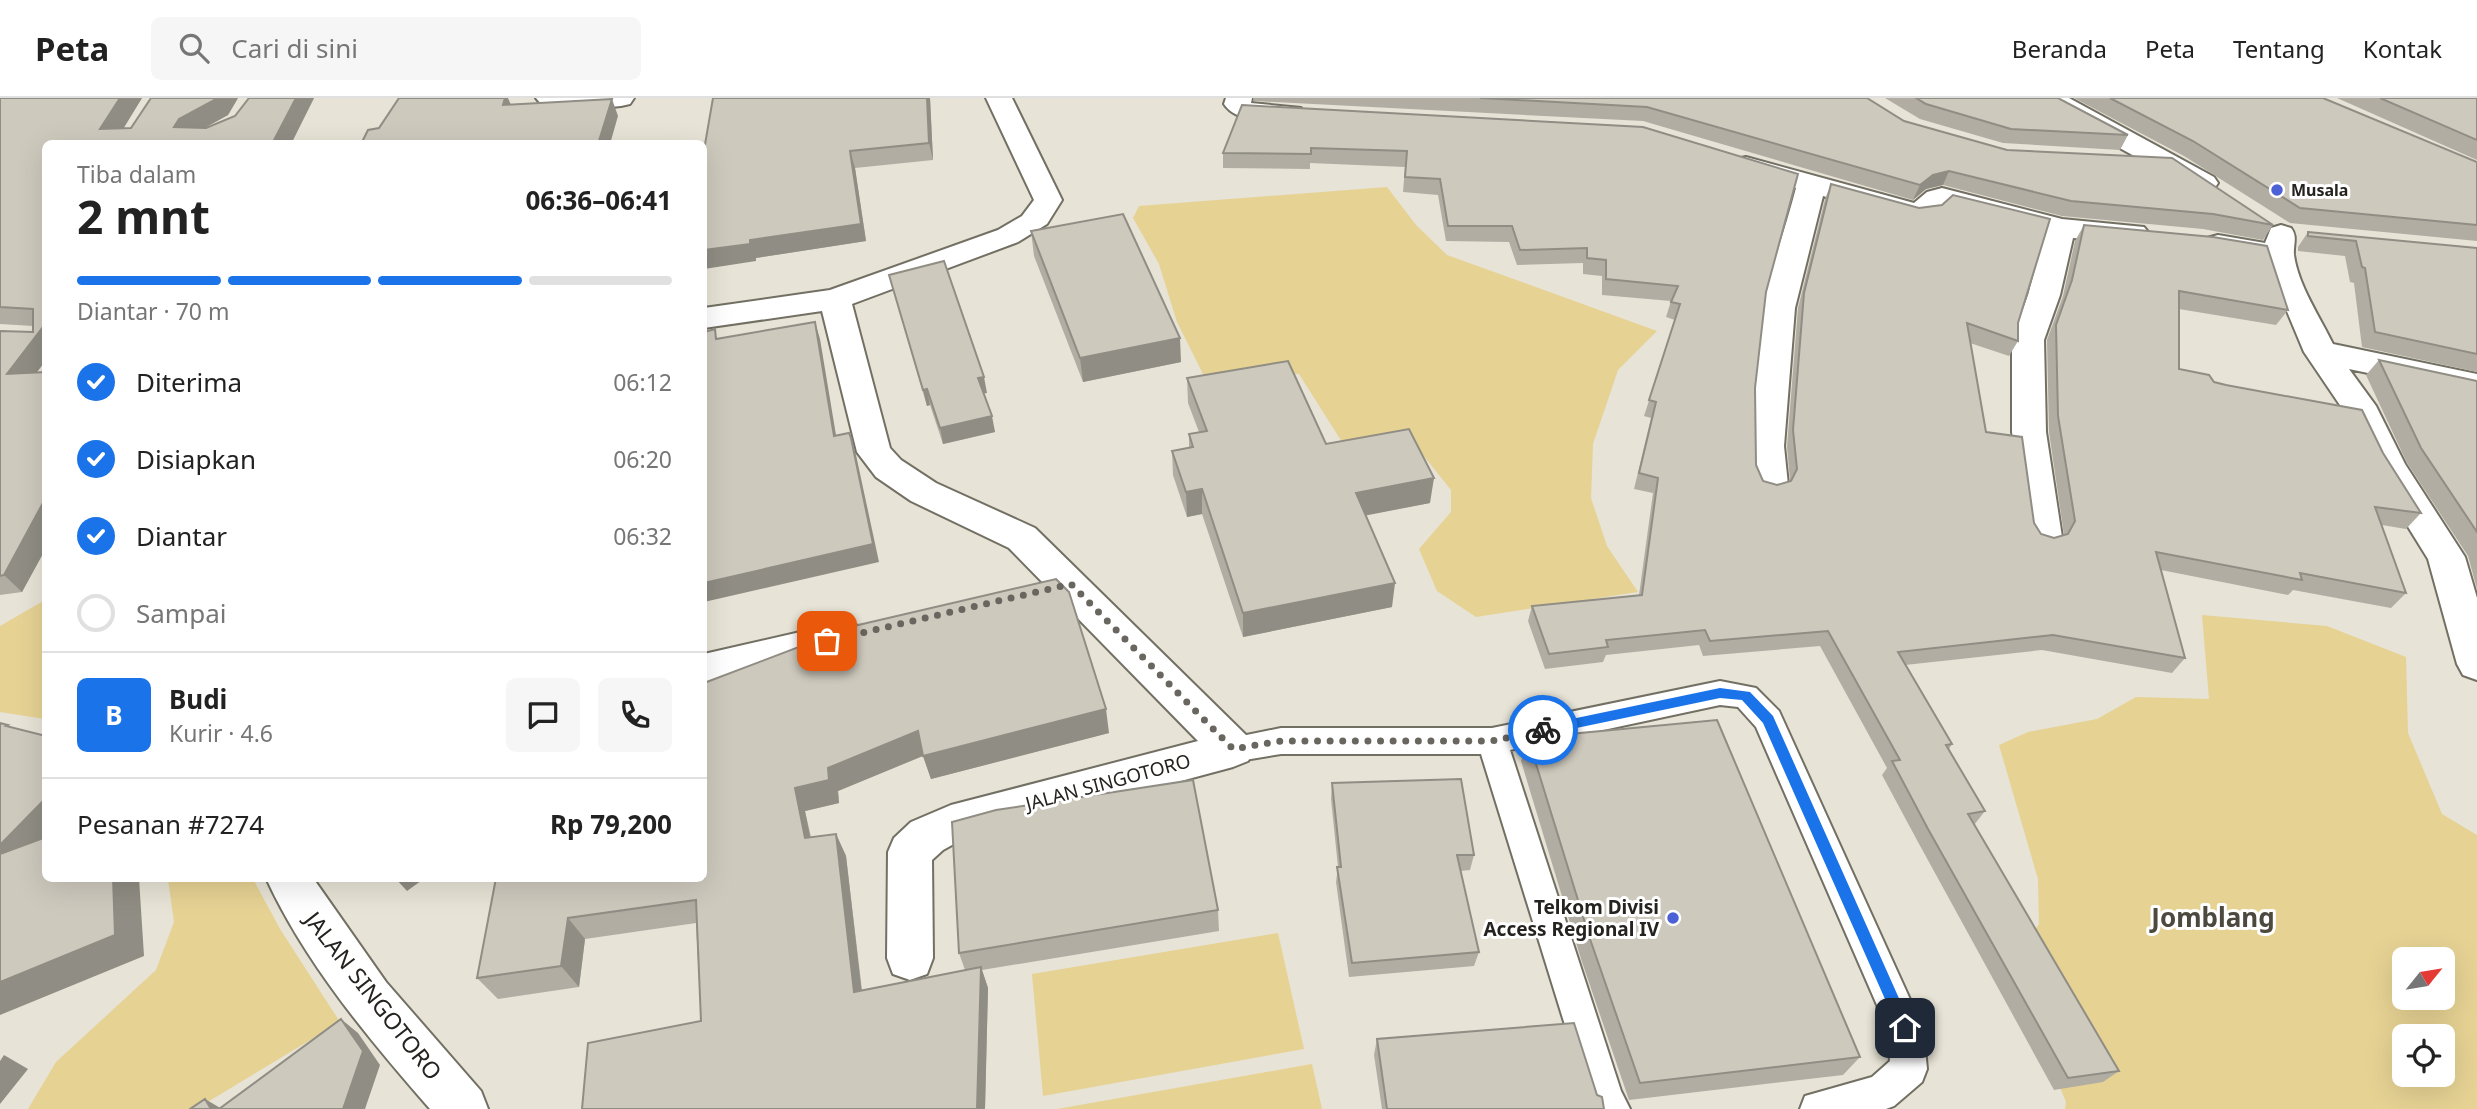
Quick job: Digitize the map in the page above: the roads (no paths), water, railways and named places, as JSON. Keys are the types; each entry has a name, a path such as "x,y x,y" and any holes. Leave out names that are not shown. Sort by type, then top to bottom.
{"street":[{"path":"549,98 559,103 621,98"},
{"path":"707,318 835,299 1008,236 1044,212 1048,200 999,98"},
{"path":"1239,98 1237,104 1243,110 1322,115"},
{"path":"2049,98 2173,164 2228,199"},
{"path":"1720,157 1913,212 1925,212 1942,197 2062,228 2178,238 2282,236 2285,276 2320,352 2364,414 2389,467 2446,557 2477,664"},
{"path":"2106,160 2173,164"},
{"path":"1770,485 1767,446 1779,308 1812,183"},
{"path":"2044,537 2029,432 2028,340 2044,295 2062,228"},
{"path":"835,299 874,452 888,472 915,489 1002,525 1022,538 1071,584 1233,749"},
{"path":"2320,352 2477,384"},
{"path":"2323,407 2364,414"},
{"path":"1032,593 1071,584"},
{"path":"707,669 878,629"},
{"name":"JALAN SINGOTORO","path":"910,958 910,852 927,836 951,824 1233,749"},
{"name":"JALAN SINGOTORO","path":"291,882 334,948 421,1062 463,1109"}],"lane":[{"path":"1233,749 1281,741 1492,741 1720,693 1746,696 1768,720 1905,1028 1909,1069 1881,1093 1818,1109"},
{"path":"1492,741 1605,1101 1612,1109"}],"place":[{"name":"Musala","path":"2277,190"},
{"name":"Telkom Divisi Access Regional IV","path":"1673,918"}],"district":[{"name":"Jomblang","path":"2213,918"}]}
